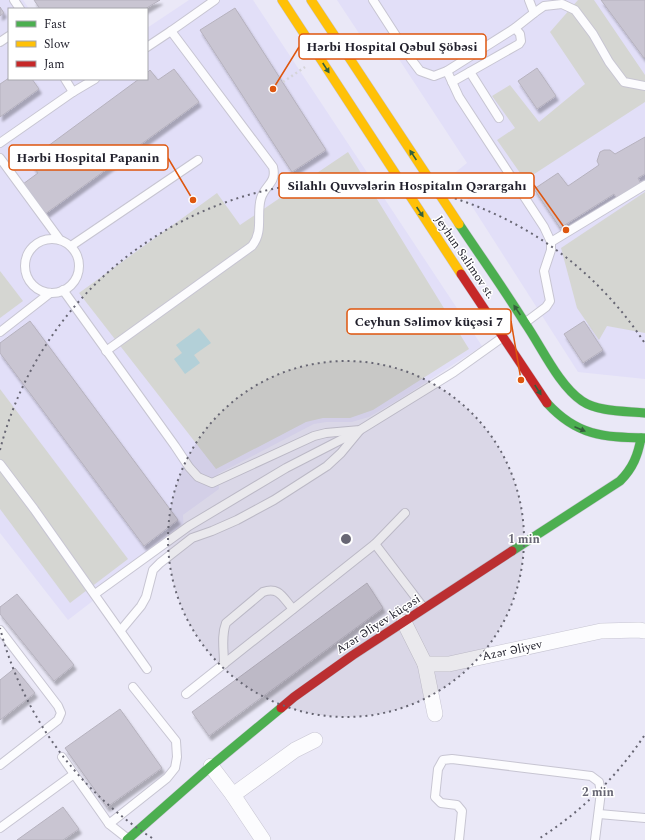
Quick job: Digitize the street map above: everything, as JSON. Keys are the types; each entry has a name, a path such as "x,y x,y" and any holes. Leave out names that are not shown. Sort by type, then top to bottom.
{"main road":[{"name":"Jeyhun Salimov st.","path":"282,0 319,58 506,335 542,396 550,406 562,418 575,427 591,433 643,438"},
{"name":"Jeyhun Salimov st.","path":"316,2 369,89 522,324 560,378 572,392 584,402 593,406 608,410 645,413"},
{"name":"Azər Əliyev küçəsi","path":"128,840 211,766 294,697 353,655 619,483 628,474 634,464 643,438"}],"street":[{"path":"404,622 425,664 435,714"},
{"name":"Azər Əliyev","path":"425,664 449,664 601,631 645,631"},
{"path":"233,795 295,750 315,740"},
{"path":"211,766 233,795 263,840"}],"lane":[{"path":"148,46 215,0"},
{"path":"373,0 420,71 434,76 447,71 515,28 544,6 562,4 575,10 593,34 609,62 624,82 645,86"},
{"path":"529,0 534,13"},
{"path":"452,82 519,44 521,41 520,34 515,28"},
{"path":"106,351 252,246 257,240 259,232 260,204 262,196 275,174 273,167 171,31"},
{"path":"447,71 462,101 544,227 551,242 551,250 544,271 550,301 546,307 522,324"},
{"path":"470,72 499,118"},
{"path":"66,80 73,92"},
{"path":"0,143 73,92 93,80"},
{"path":"0,158 60,240"},
{"path":"71,246 198,160"},
{"path":"551,242 645,185"},
{"path":"0,332 50,293 63,290 74,282 79,270 78,257 71,246 60,240 47,239 35,244 27,254 24,267 28,280 38,289 50,293"},
{"path":"63,290 189,467 198,477 212,483 314,436 326,433 360,430"},
{"path":"95,594 189,526 286,468 360,430 454,372 506,335"},
{"path":"121,630 141,606 146,597 153,570 160,563 192,538 212,532 237,520 274,500 327,466 341,453 360,430"},
{"path":"0,464 34,509 147,668"},
{"path":"186,694 374,544 405,513"},
{"path":"374,544 424,609"},
{"path":"224,664 223,630 226,623 263,592 270,589 276,590 294,609"},
{"path":"0,630 58,706 61,713 58,720 0,765"},
{"path":"109,824 167,778 175,768 178,757 176,741 133,686"},
{"path":"62,757 109,824 128,840"},
{"path":"459,840 462,811 457,805 441,803 436,797 438,768 443,760 452,759 591,776 600,782 601,792 595,840"},
{"path":"0,828 74,774"},
{"path":"598,814 645,818"}],"path":[{"path":"283,82 319,58"}],"shaded area":[{"path":"0,0 23,0 28,8 8,8 8,80 148,80 148,27 189,0 253,0 482,346 400,399 369,417 352,422 327,422 314,424 218,474 219,489 183,515 184,531 68,620 0,533"},
{"path":"337,0 645,0 645,379 578,372 452,175 467,163 387,41 370,50"},
{"path":"578,0 594,0 645,75 645,102 525,180 497,140 515,128 492,96 510,85 539,122 585,84 550,32"},
{"path":"348,152 469,349 373,410 350,418 323,418 306,422 216,469 79,293 217,193 240,225"},
{"path":"645,192 645,333 607,326 599,340 577,308 561,248"},
{"path":"0,271 23,301 0,318"},
{"path":"199,328 211,343 194,355 200,363 185,374 174,359 182,353 176,345"},
{"path":"0,389 128,559 70,603 0,509"}],"building":[{"path":"34,0 160,0 147,8 39,8"},
{"path":"601,0 645,0 644,58"},
{"path":"0,7 4,13 0,16"},
{"path":"235,8 326,150 292,172 200,30"},
{"path":"537,68 556,96 537,109 518,81"},
{"path":"174,69 199,102 45,214 23,184 38,173 29,160 138,80 148,80 148,72 150,70 158,80"},
{"path":"8,79 8,80 33,80 39,89 0,117 0,84"},
{"path":"645,137 645,174 638,178 641,184 617,199 614,194 560,228 534,189 558,173 568,186 599,165 597,161 600,152 610,150 615,154"},
{"path":"30,321 178,520 144,546 0,353 0,343"},
{"path":"584,321 603,350 583,363 564,334"},
{"path":"367,583 383,608 209,736 192,712"},
{"path":"17,594 74,665 54,681 0,614 0,607"},
{"path":"15,668 35,693 0,720 0,680"},
{"path":"120,709 162,768 107,807 65,748"},
{"path":"63,807 79,829 63,840 17,840"}],"traffic: fast":[{"path":"459,224 566,386 582,401 589,405 604,409 645,413"},
{"path":"547,403 558,414 580,428 603,435 645,438"},
{"path":"512,551 620,481 634,461 641,438"},
{"path":"127,840 211,766 281,708"}],"traffic: slow":[{"path":"282,0 461,274"},
{"path":"311,0 459,224"}],"traffic: jam":[{"path":"461,274 547,403"},
{"path":"281,708 353,655 512,551"}],"place":[{"name":"Hərbi Hospital Qəbul Şöbəsi","path":"273,89"},
{"name":"Hərbi Hospital Papanin","path":"193,200"},
{"name":"Silahlı Quvvələrin Hospitalın Qərargahı","path":"566,230"},
{"name":"Ceyhun Səlimov küçəsi 7","path":"521,380"}]}
